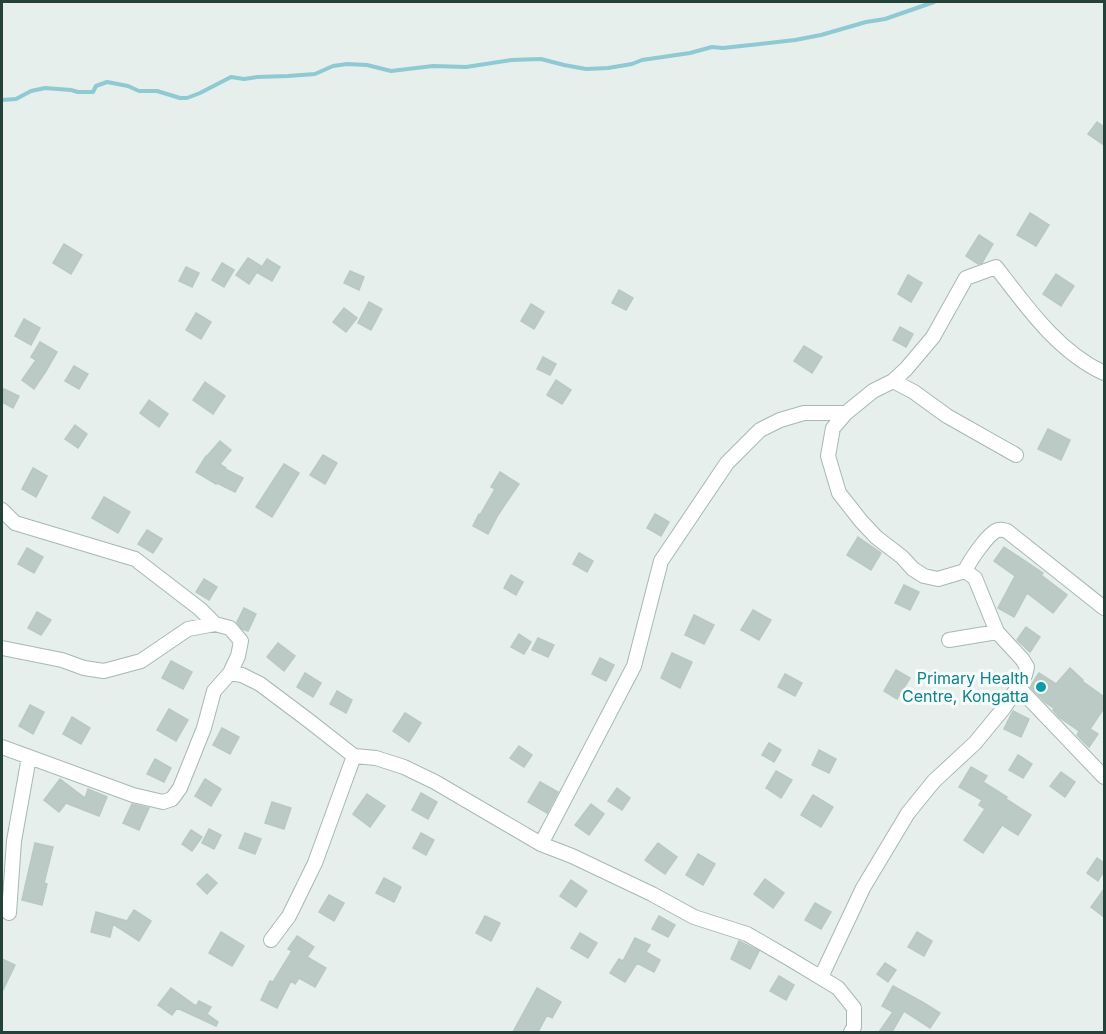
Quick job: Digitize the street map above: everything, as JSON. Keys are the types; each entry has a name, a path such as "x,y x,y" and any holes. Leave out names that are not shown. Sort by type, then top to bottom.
{"street":[{"path":"1104,373 1090,367 1056,339 996,267 966,278 933,337 906,369 893,381 873,391 846,413 833,428 828,456 839,493 861,522 924,576 938,579 965,571 969,562 990,536 996,530 1002,529 1104,608"},
{"path":"893,381 914,392 947,416 1016,455"},
{"path":"542,844 634,666 661,561 727,464 760,430 780,420 804,413 846,413"},
{"path":"2,510 15,523 135,559 200,609 215,624"},
{"path":"821,977 863,888 908,813 934,781 975,743 1003,710 1025,675 1027,667 997,632 975,578 965,571"},
{"path":"2,648 62,660 84,668 104,670 141,661 189,629 215,624 230,628 241,641 238,656 230,673 214,691 204,728 180,789 172,799 163,802 133,795 2,747"},
{"path":"949,640 997,632"},
{"path":"230,673 242,675 260,684 354,756 376,758 414,772 542,844 652,894 694,917 747,934 838,987 854,1008 854,1027 851,1032"},
{"path":"1018,687 1104,777"},
{"path":"271,939 289,916 315,863 354,756"},
{"path":"9,913 14,841 29,757"}],"building":[{"path":"1097,122 1104,127 1104,145 1088,134"},
{"path":"1030,213 1049,225 1036,246 1017,235"},
{"path":"979,235 993,244 982,263 978,264 966,256"},
{"path":"64,244 82,255 71,274 53,263"},
{"path":"248,258 261,266 249,284 236,275"},
{"path":"267,259 280,267 272,281 258,273"},
{"path":"222,263 234,270 224,287 212,280"},
{"path":"186,267 199,273 192,287 179,281"},
{"path":"350,271 364,277 359,290 344,283"},
{"path":"1056,274 1074,286 1061,306 1043,294"},
{"path":"908,275 922,283 911,302 898,294"},
{"path":"619,290 633,298 626,310 612,303"},
{"path":"369,302 382,309 371,330 358,323"},
{"path":"531,304 544,312 534,329 521,321"},
{"path":"344,308 357,318 346,332 333,322"},
{"path":"196,313 211,322 201,339 186,330"},
{"path":"24,319 40,328 31,345 15,336"},
{"path":"900,327 913,334 906,347 893,340"},
{"path":"40,342 57,352 34,389 22,380 36,360 31,357"},
{"path":"804,346 822,357 812,373 794,361"},
{"path":"543,357 556,364 550,375 537,369"},
{"path":"74,366 88,374 79,389 65,381"},
{"path":"556,380 571,390 562,404 547,395"},
{"path":"205,382 225,396 213,414 193,400"},
{"path":"4,389 19,396 13,408 2,402"},
{"path":"149,400 168,414 159,427 140,413"},
{"path":"75,425 87,434 78,448 65,439"},
{"path":"1048,429 1070,440 1061,460 1038,449"},
{"path":"220,441 231,450 220,464 243,478 235,492 196,472 206,456"},
{"path":"323,455 337,463 325,484 310,475"},
{"path":"284,464 299,473 272,517 256,507"},
{"path":"33,468 47,476 36,497 22,489"},
{"path":"500,472 519,484 488,534 473,526 495,489 491,487"},
{"path":"104,497 130,512 118,533 92,518"},
{"path":"655,514 669,522 661,536 647,528"},
{"path":"147,530 162,539 153,553 138,544"},
{"path":"858,537 881,553 871,570 847,555"},
{"path":"1004,547 1043,573 1041,575 1067,595 1053,613 1027,593 1014,617 998,608 1015,576 994,561"},
{"path":"27,548 43,557 34,573 18,564"},
{"path":"579,553 593,561 587,572 573,564"},
{"path":"511,575 523,582 516,595 504,588"},
{"path":"204,579 217,587 209,600 196,592"},
{"path":"904,585 919,592 910,610 895,603"},
{"path":"244,608 256,614 248,631 242,629 237,622"},
{"path":"753,610 771,620 759,640 741,630"},
{"path":"37,612 51,620 41,635 28,628"},
{"path":"694,615 714,625 704,644 685,635"},
{"path":"1026,627 1040,637 1030,652 1017,640"},
{"path":"519,634 531,642 524,654 511,647"},
{"path":"538,638 554,645 548,657 532,650"},
{"path":"278,643 295,656 284,671 267,657"},
{"path":"672,653 692,662 680,688 661,678"},
{"path":"600,658 614,665 606,681 592,674"},
{"path":"171,661 192,672 183,689 162,678"},
{"path":"1070,668 1082,681 1104,697 1104,708 1090,729 1098,734 1089,747 1077,735 1079,731 1060,718 1053,710 1054,708 1030,687 1039,673 1056,684"},
{"path":"896,670 910,678 897,699 884,691"},
{"path":"305,673 321,683 313,697 297,687"},
{"path":"785,674 802,683 795,696 778,687"},
{"path":"337,691 352,700 346,713 330,704"},
{"path":"30,705 44,712 33,734 19,726"},
{"path":"169,709 188,720 176,741 157,730"},
{"path":"1013,711 1029,719 1021,737 1004,729"},
{"path":"405,713 421,723 409,742 393,731"},
{"path":"72,717 90,728 81,744 63,734"},
{"path":"222,728 239,737 230,754 213,745"},
{"path":"769,743 781,750 774,762 762,755"},
{"path":"519,746 532,755 524,767 510,758"},
{"path":"819,750 836,759 829,773 812,765"},
{"path":"1018,755 1032,764 1023,778 1009,770"},
{"path":"155,759 171,768 164,782 147,774"},
{"path":"971,767 987,776 983,782 1031,815 1018,835 1002,825 983,853 964,840 985,809 979,805 982,800 959,787"},
{"path":"776,771 792,780 781,798 766,788"},
{"path":"1061,772 1075,782 1065,797 1050,786"},
{"path":"60,779 85,798 88,789 107,797 99,816 66,803 59,812 44,800"},
{"path":"205,779 221,789 211,806 195,796"},
{"path":"540,782 558,792 547,813 528,802"},
{"path":"617,788 630,798 622,810 608,801"},
{"path":"421,793 437,802 428,819 412,810"},
{"path":"367,794 385,806 370,827 353,814"},
{"path":"813,795 833,807 821,827 801,815"},
{"path":"272,802 291,808 284,829 265,823"},
{"path":"132,804 149,808 139,830 123,823"},
{"path":"591,804 604,814 589,835 575,825"},
{"path":"209,829 221,835 214,849 202,843"},
{"path":"191,830 202,837 192,851 182,844"},
{"path":"245,833 261,839 255,854 239,848"},
{"path":"421,833 434,840 426,855 413,848"},
{"path":"35,843 53,847 44,883 47,884 42,905 22,900"},
{"path":"658,843 677,857 665,874 645,860"},
{"path":"698,854 715,864 703,885 686,875"},
{"path":"1097,858 1104,863 1104,871 1098,881 1087,873"},
{"path":"207,874 217,883 207,894 197,884"},
{"path":"384,878 401,887 394,902 376,893"},
{"path":"765,879 784,893 773,908 754,894"},
{"path":"571,880 587,891 576,907 560,896"},
{"path":"1104,889 1104,917 1091,907"},
{"path":"329,895 344,903 334,921 319,912"},
{"path":"815,903 831,912 821,929 805,920"},
{"path":"134,910 151,921 139,941 113,924 110,937 91,932 96,912 127,921"},
{"path":"485,916 500,923 491,941 476,933"},
{"path":"659,916 675,925 668,937 652,929"},
{"path":"221,932 244,946 232,966 209,953"},
{"path":"917,932 932,941 924,956 908,947"},
{"path":"580,933 597,943 588,958 571,948"},
{"path":"297,936 314,947 307,957 326,968 315,987 299,978 295,984 291,981 277,1008 261,1000 270,981 273,982 292,951 288,949"},
{"path":"635,938 650,945 646,952 660,960 654,972 637,963 625,982 610,973 619,959 623,961"},
{"path":"739,941 759,951 750,969 731,959"},
{"path":"2,959 15,965 2,992"},
{"path":"885,963 896,970 888,982 877,974"},
{"path":"779,976 794,985 786,1000 770,991"},
{"path":"893,986 940,1013 930,1028 904,1011 892,1032 879,1032 893,1012 882,1006"},
{"path":"171,988 196,1006 199,1001 211,1007 207,1014 218,1022 216,1026 177,1008 172,1015 158,1005"},
{"path":"537,988 561,1002 552,1018 547,1015 538,1032 513,1032"}],"waterway":[{"path":"2,100 16,99 31,91 45,88 93,92 96,86 107,82 128,86 139,91 157,91 187,98 231,77 244,79 315,74 333,66 347,64 367,65 391,71 433,66 466,67 511,60 541,59 586,69 608,68 712,47 760,44 821,35 885,19 934,2"}],"place":[{"name":"Primary Health Centre, Kongatta","path":"1041,687"}]}
